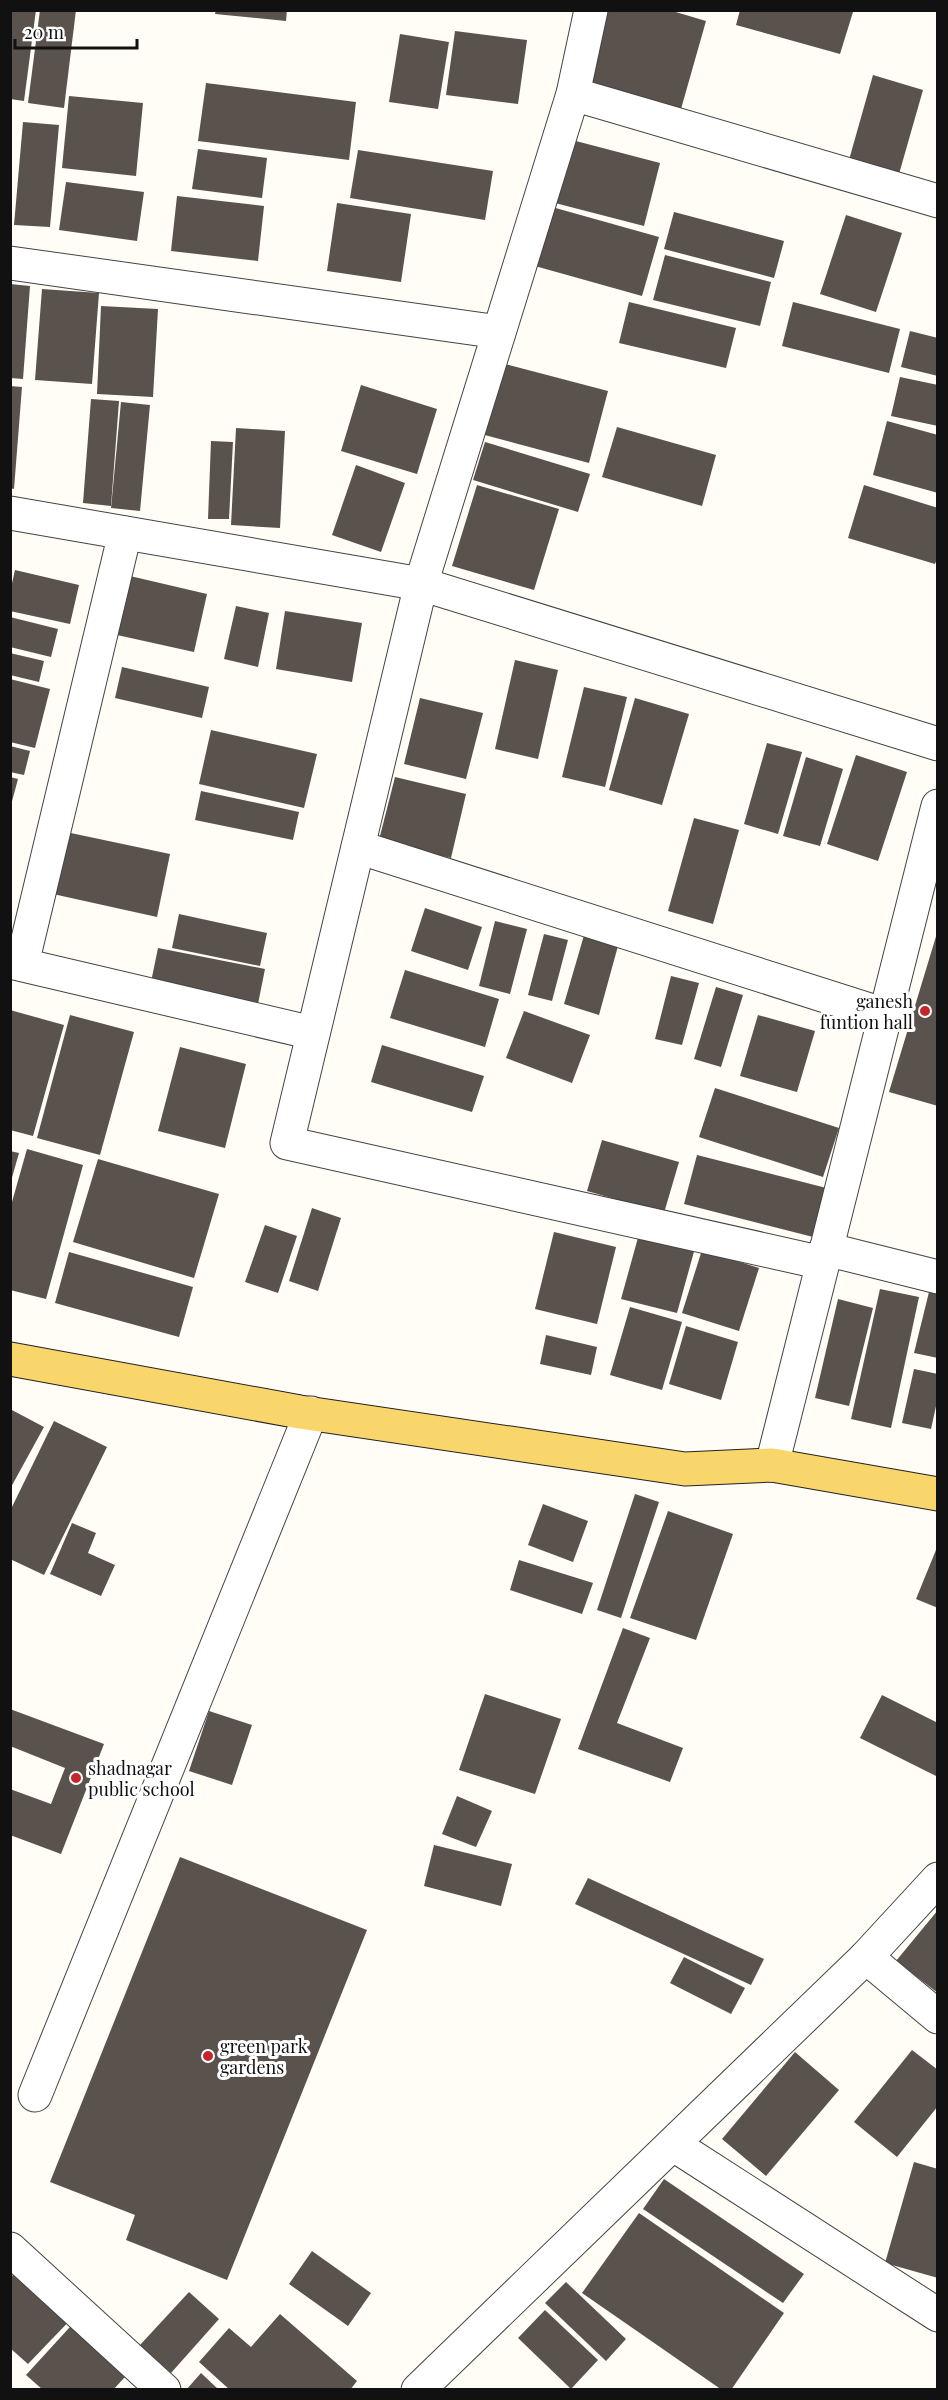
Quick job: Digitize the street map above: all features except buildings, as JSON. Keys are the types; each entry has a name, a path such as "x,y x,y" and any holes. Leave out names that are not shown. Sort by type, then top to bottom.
{"main road":[{"path":"10,1359 311,1413 685,1469 772,1466 938,1494"}],"street":[{"path":"591,10 573,94 421,584 287,1143 824,1256 938,1277"},
{"path":"573,94 938,201"},
{"path":"10,263 499,332"},
{"path":"10,513 421,584 938,744"},
{"path":"125,533 16,963 313,1033"},
{"path":"772,1466 938,806"},
{"path":"358,847 885,1015"},
{"path":"35,2095 311,1413"},
{"path":"418,2390 866,1957 938,1879"},
{"path":"866,1957 938,2017"},
{"path":"674,2145 938,2315"},
{"path":"10,2248 164,2390"}],"place":[{"name":"ganesh funtion hall","path":"925,1011"},
{"name":"shadnagar public school","path":"76,1778"},
{"name":"green park gardens","path":"208,2056"}]}
